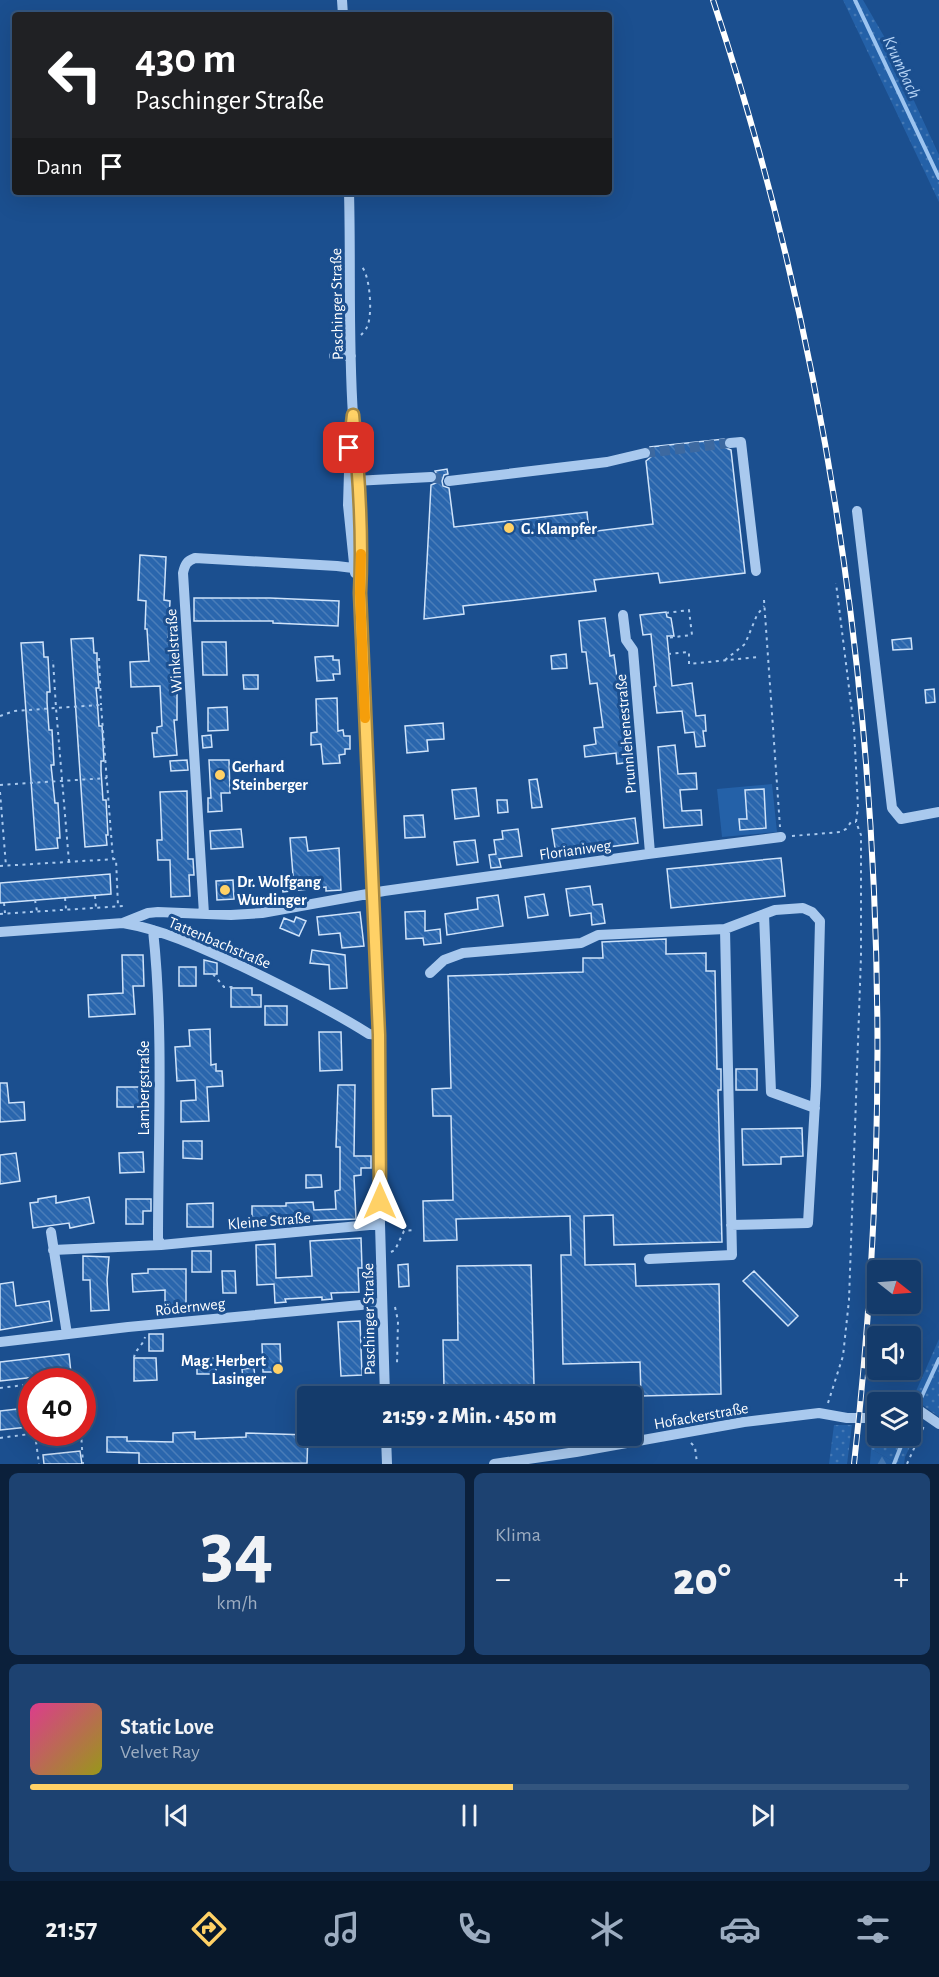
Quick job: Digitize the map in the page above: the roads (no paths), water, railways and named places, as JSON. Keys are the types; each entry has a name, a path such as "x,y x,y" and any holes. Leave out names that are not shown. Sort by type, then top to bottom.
{"street":[{"name":"Paschinger Straße","path":"349,195 353,481 349,525 358,569 360,593 374,893 379,1035 380,1224 385,1386"},
{"path":"334,356 351,356"},
{"path":"730,443 741,442 756,570"},
{"path":"449,481 607,462 645,453"},
{"path":"353,481 431,477"},
{"path":"857,511 892,808 901,819 939,812"},
{"name":"Winkelstraße","path":"204,914 183,573 185,566 188,561 195,558 358,569"},
{"name":"Prunnlehenestraße","path":"623,615 626,640 633,650 650,853"},
{"name":"Florianiweg","path":"374,893 650,853 781,837"},
{"path":"123,923 148,913 262,913 374,893"},
{"path":"430,973 444,960 463,953 581,943 598,935 725,929 775,910 803,908 812,912 820,921 815,1108 808,1223 731,1225"},
{"path":"764,914 771,1092 815,1108"},
{"name":"Tattenbachstraße","path":"0,932 123,923 153,930 218,955 324,1008 369,1034 379,1035"},
{"path":"649,1258 732,1255 725,929"},
{"name":"Lambergstraße","path":"153,930 159,1062 158,1239 161,1245"},
{"name":"Kleine Straße","path":"53,1250 161,1245 380,1224"},
{"path":"51,1232 67,1334"},
{"name":"Rödernweg","path":"0,1342 145,1325 339,1306 382,1304"},
{"path":"921,1410 939,1424"},
{"name":"Hofackerstraße","path":"494,1464 744,1422 825,1414 847,1418 867,1418"},
{"path":"386,1446 387,1464"}],"waterway":[{"name":"Krumbach","path":"855,0 939,178"},
{"name":"Krumbach","path":"921,1398 939,1359"},
{"name":"Krumbach","path":"894,1464 901,1446"}],"tunnel":[{"path":"645,453 730,443"},
{"path":"431,477 449,481"}],"railway":[{"path":"713,0 766,177 809,358 841,540 863,724 875,909 877,1094 870,1280 854,1464"}],"place":[{"name":"G. Klampfer","path":"509,528"},
{"name":"Gerhard Steinberger","path":"220,775"},
{"name":"Dr. Wolfgang Wurdinger","path":"225,890"},
{"name":"Mag. Herbert Lasinger","path":"278,1369"}]}
